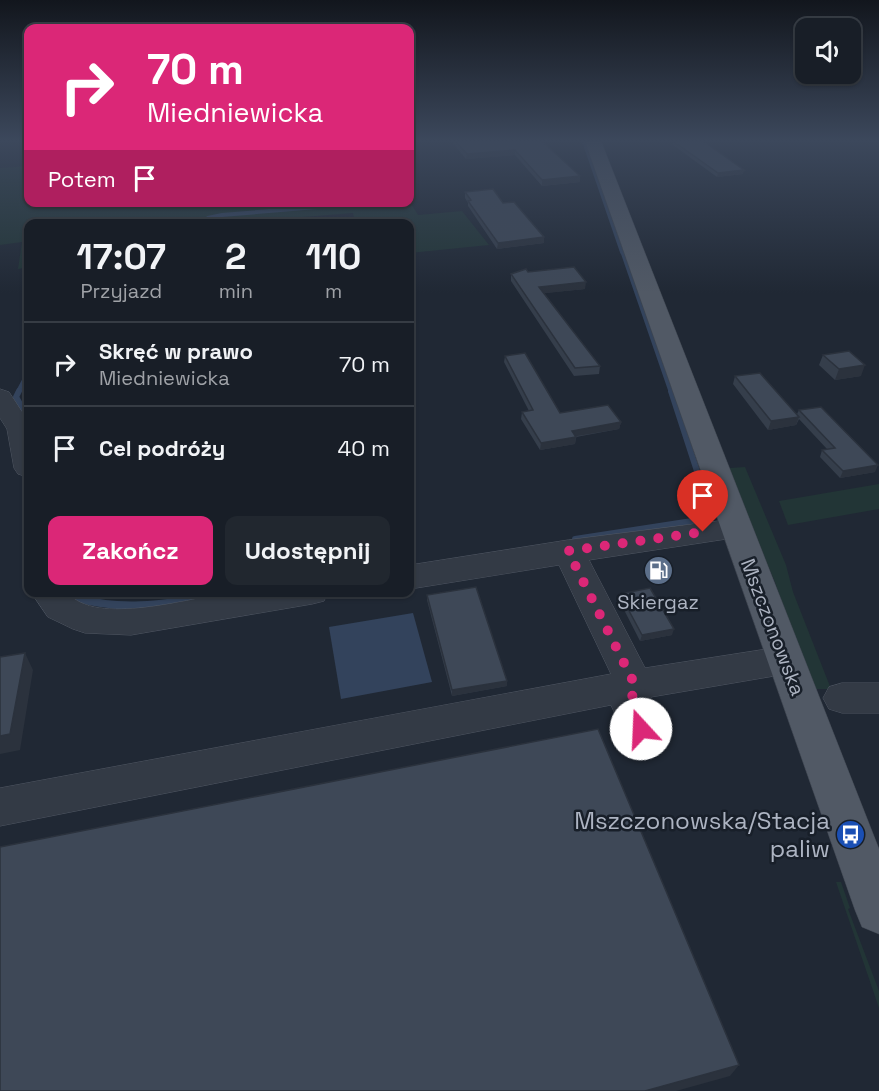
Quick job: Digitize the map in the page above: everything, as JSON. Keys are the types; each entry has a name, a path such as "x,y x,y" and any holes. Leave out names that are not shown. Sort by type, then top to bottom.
{"main road":[{"name":"Mszczonowska","path":"612,192 735,529 879,910"}],"street":[{"path":"0,397 20,429 24,448"},
{"path":"414,576 568,551 735,529"},
{"path":"568,551 635,685 630,705 641,729"},
{"path":"51,597 60,608 85,620 131,622 282,597"},
{"path":"0,807 635,685 786,660"},
{"path":"842,698 879,698"}],"shaded area":[{"path":"0,192 24,192 24,207 413,207 418,215 462,211 489,245 414,253 414,219 354,219 353,213 279,219 24,219 24,268 18,269 22,242 0,245"},
{"path":"745,467 786,565 793,592 831,689 810,689 775,582 727,470"},
{"path":"879,484 879,509 788,525 779,501"},
{"path":"836,882 841,882 850,908 848,909 879,991 879,1008"}],"water":[{"path":"413,613 432,682 341,699 329,627"}],"building":[{"path":"465,192 495,192 503,203 514,202 544,237 498,243 468,201 471,200"},
{"path":"574,267 586,282 539,287 600,366 575,368 511,274 526,269 528,272"},
{"path":"849,351 865,365 839,369 823,355"},
{"path":"525,353 560,413 608,405 621,422 572,431 576,437 541,443 522,412 533,410 505,356"},
{"path":"760,373 799,417 771,421 735,376"},
{"path":"821,407 878,465 843,471 822,450 835,448 799,410"},
{"path":"476,587 507,681 452,690 427,595"},
{"path":"650,588 674,629 642,635 620,594"},
{"path":"25,653 10,734 0,736 0,657"},
{"path":"598,729 739,1065 645,1091 0,1091 0,847"}],"waterway":[{"path":"601,192 622,252"},
{"path":"207,219 222,215 317,207"},
{"path":"622,250 671,392"},
{"path":"18,392 24,381"},
{"path":"19,391 16,397 24,411"},
{"path":"575,539 692,521 706,515 709,508 671,391"},
{"path":"74,597 105,604 135,606 196,599"}],"place":[{"name":"Skiergaz","path":"658,571"},
{"name":"Mszczonowska/Stacja paliw","path":"851,835"}],"route":[{"path":"641,729 630,705 635,685 568,551 703,532"}]}
